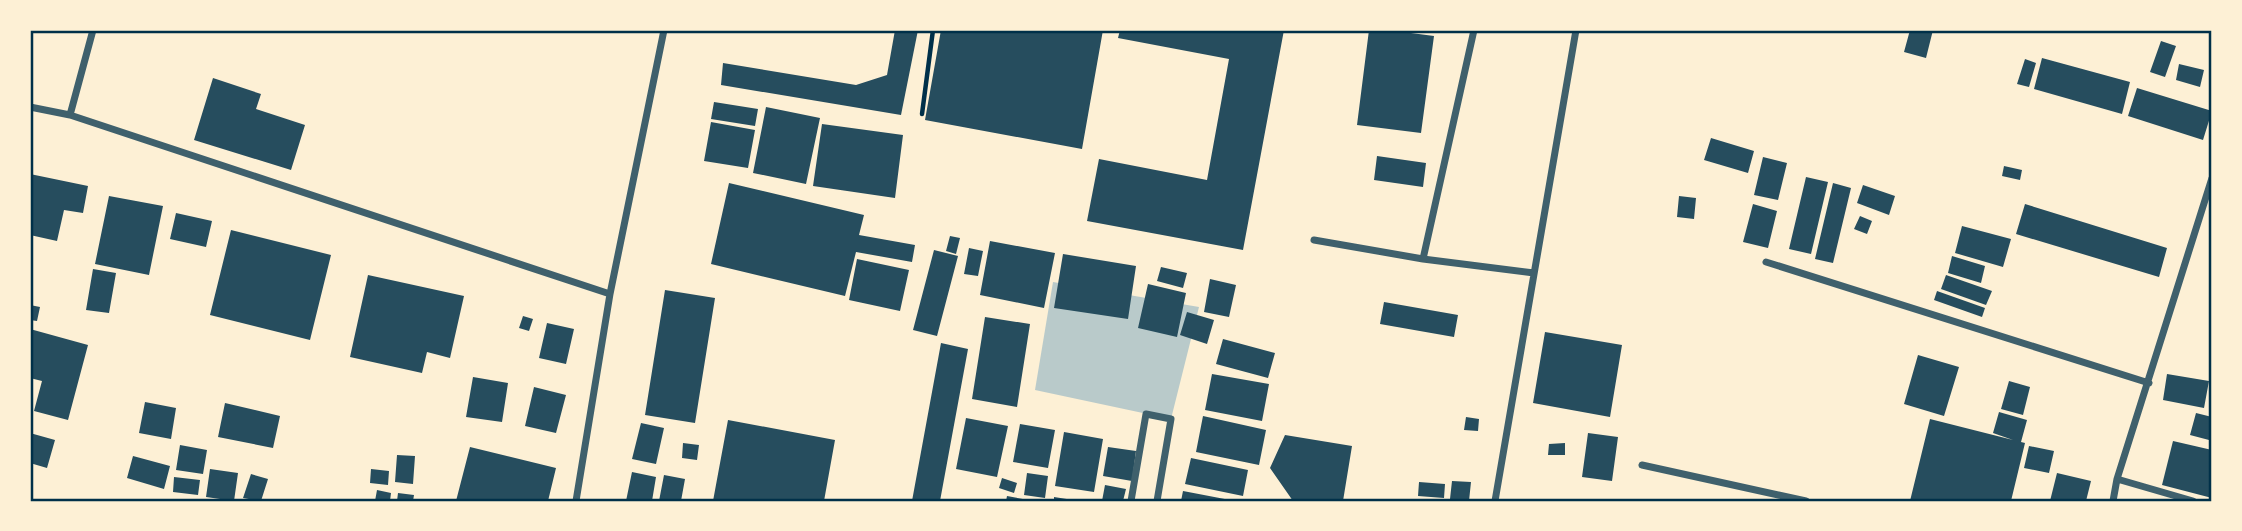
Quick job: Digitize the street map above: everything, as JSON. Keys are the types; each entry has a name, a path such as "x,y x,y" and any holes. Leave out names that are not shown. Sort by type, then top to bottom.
{"street":[{"path":"70,115 93,30"},
{"path":"576,501 610,294 664,30"},
{"path":"1423,259 1474,30"},
{"path":"1495,501 1576,30"},
{"path":"30,107 70,115 610,294"},
{"path":"2113,501 2212,180"},
{"path":"1314,240 1423,259 1534,273"},
{"path":"1766,262 2149,383"},
{"path":"1131,501 1146,414 1171,419 1157,501"},
{"path":"1642,465 1806,501"},
{"path":"2118,480 2193,501"}],"path":[{"path":"922,114 933,30"}],"shaded area":[{"path":"1053,282 1199,307 1171,419 1035,390"}],"building":[{"path":"895,30 918,30 901,115 721,85 723,63 856,85 887,75"},
{"path":"941,30 1103,30 1082,149 925,120"},
{"path":"1120,30 1284,30 1243,250 1087,221 1099,159 1207,180 1229,59 1118,38"},
{"path":"1369,30 1434,36 1421,133 1357,125"},
{"path":"1910,30 1933,30 1926,58 1904,52"},
{"path":"2161,41 2176,46 2165,77 2150,72"},
{"path":"2042,58 2130,82 2122,114 2034,89"},
{"path":"2025,59 2036,63 2029,87 2017,84"},
{"path":"2179,64 2204,70 2200,87 2176,80"},
{"path":"213,78 261,94 256,109 305,125 291,170 194,140"},
{"path":"2137,88 2212,111 2203,140 2128,116"},
{"path":"714,102 758,109 755,126 711,119"},
{"path":"766,107 820,118 806,184 753,173"},
{"path":"711,122 755,130 748,168 704,161"},
{"path":"822,124 903,135 895,198 813,186"},
{"path":"1711,138 1754,151 1748,173 1704,160"},
{"path":"1377,156 1426,163 1423,187 1374,180"},
{"path":"1763,157 1787,163 1778,200 1754,195"},
{"path":"2004,166 2022,170 2020,180 2002,176"},
{"path":"30,174 88,186 83,213 64,210 57,241 30,235"},
{"path":"1806,177 1828,182 1811,254 1789,249"},
{"path":"729,183 864,215 859,235 915,245 912,262 856,252 845,296 711,264"},
{"path":"1833,183 1851,188 1833,263 1815,259"},
{"path":"1863,185 1895,196 1889,215 1857,203"},
{"path":"109,196 163,206 149,275 95,264"},
{"path":"1679,196 1696,198 1694,219 1677,217"},
{"path":"1753,204 1777,211 1768,248 1743,242"},
{"path":"2025,204 2167,248 2159,277 2016,234"},
{"path":"176,213 212,221 206,247 170,239"},
{"path":"1860,216 1872,221 1867,234 1854,229"},
{"path":"1962,226 2011,239 2003,267 1955,253"},
{"path":"231,230 331,255 310,340 210,315"},
{"path":"950,236 960,238 956,254 946,251"},
{"path":"990,241 1055,253 1044,308 980,295"},
{"path":"969,248 983,251 978,276 964,274"},
{"path":"934,250 958,256 937,336 913,330"},
{"path":"1063,254 1136,266 1128,319 1054,308"},
{"path":"1952,256 1985,266 1981,283 1948,273"},
{"path":"857,259 909,270 900,311 849,300"},
{"path":"1161,267 1187,273 1183,288 1157,281"},
{"path":"93,269 116,273 109,313 86,310"},
{"path":"368,275 464,296 450,358 427,352 422,373 350,357"},
{"path":"1946,275 1992,291 1986,305 1941,289"},
{"path":"1210,279 1236,285 1229,317 1204,312"},
{"path":"1148,284 1186,293 1177,337 1138,328"},
{"path":"665,290 715,298 695,423 645,415"},
{"path":"1937,291 1985,308 1982,317 1934,300"},
{"path":"1384,302 1458,315 1454,337 1380,324"},
{"path":"30,305 40,307 37,321 30,320"},
{"path":"1187,312 1214,320 1207,344 1180,335"},
{"path":"523,316 533,319 529,331 519,328"},
{"path":"985,317 1030,324 1017,407 972,399"},
{"path":"547,323 574,329 566,364 539,358"},
{"path":"30,329 88,345 68,420 34,411 42,381 30,378"},
{"path":"1545,332 1622,345 1610,417 1533,403"},
{"path":"1223,339 1275,353 1268,378 1216,364"},
{"path":"941,343 968,349 940,501 912,501"},
{"path":"1918,355 1959,367 1944,416 1904,404"},
{"path":"1212,374 1269,384 1262,421 1205,410"},
{"path":"2167,374 2209,381 2204,408 2163,400"},
{"path":"473,377 508,383 502,422 466,417"},
{"path":"2009,381 2030,387 2023,415 2001,409"},
{"path":"534,387 566,395 556,433 525,426"},
{"path":"145,402 176,408 171,439 139,433"},
{"path":"225,403 280,416 273,448 218,437"},
{"path":"1999,412 2027,420 2021,442 2025,443 2011,501 1910,501 1930,419 2013,440 1993,433"},
{"path":"2196,413 2212,417 2209,440 2190,435"},
{"path":"1203,416 1266,430 1259,465 1196,452"},
{"path":"1466,417 1479,419 1478,431 1464,430"},
{"path":"966,418 1008,426 997,477 956,469"},
{"path":"728,420 835,440 824,501 713,501"},
{"path":"641,423 664,428 656,464 632,459"},
{"path":"1020,424 1055,430 1048,468 1013,462"},
{"path":"1064,432 1103,439 1094,492 1055,486"},
{"path":"30,433 55,440 47,468 30,463"},
{"path":"1588,433 1618,437 1612,481 1582,477"},
{"path":"1285,435 1352,446 1343,501 1293,501 1270,468"},
{"path":"2173,441 2212,450 2212,498 2162,485"},
{"path":"683,443 699,445 697,460 682,458"},
{"path":"1565,443 1565,455 1548,455 1549,444"},
{"path":"180,445 207,450 203,474 176,470"},
{"path":"2029,446 2054,451 2049,473 2024,468"},
{"path":"470,447 556,468 548,501 456,501"},
{"path":"1108,447 1136,451 1132,481 1103,476"},
{"path":"397,455 415,456 413,484 395,482"},
{"path":"133,456 170,466 164,489 127,478"},
{"path":"1191,458 1248,470 1243,496 1185,484"},
{"path":"210,469 238,473 234,501 206,497"},
{"path":"371,469 389,471 388,485 370,483"},
{"path":"632,472 656,477 652,501 626,501"},
{"path":"1027,473 1048,476 1045,498 1024,495"},
{"path":"2057,473 2091,481 2086,501 2050,501"},
{"path":"251,474 268,479 261,501 243,498"},
{"path":"664,475 685,479 681,501 659,501"},
{"path":"174,477 200,480 198,495 173,492"},
{"path":"1002,478 1017,483 1014,493 999,488"},
{"path":"1452,481 1471,482 1469,501 1450,499"},
{"path":"1419,482 1445,484 1444,498 1418,496"},
{"path":"1105,485 1126,489 1123,501 1102,501"},
{"path":"377,490 391,493 390,501 375,501"},
{"path":"1183,491 1230,500 1230,501 1181,501"},
{"path":"398,493 414,495 413,501 397,501"},
{"path":"1007,496 1028,500 1028,501 1006,501"},
{"path":"1054,497 1073,500 1073,501 1054,501"}]}
